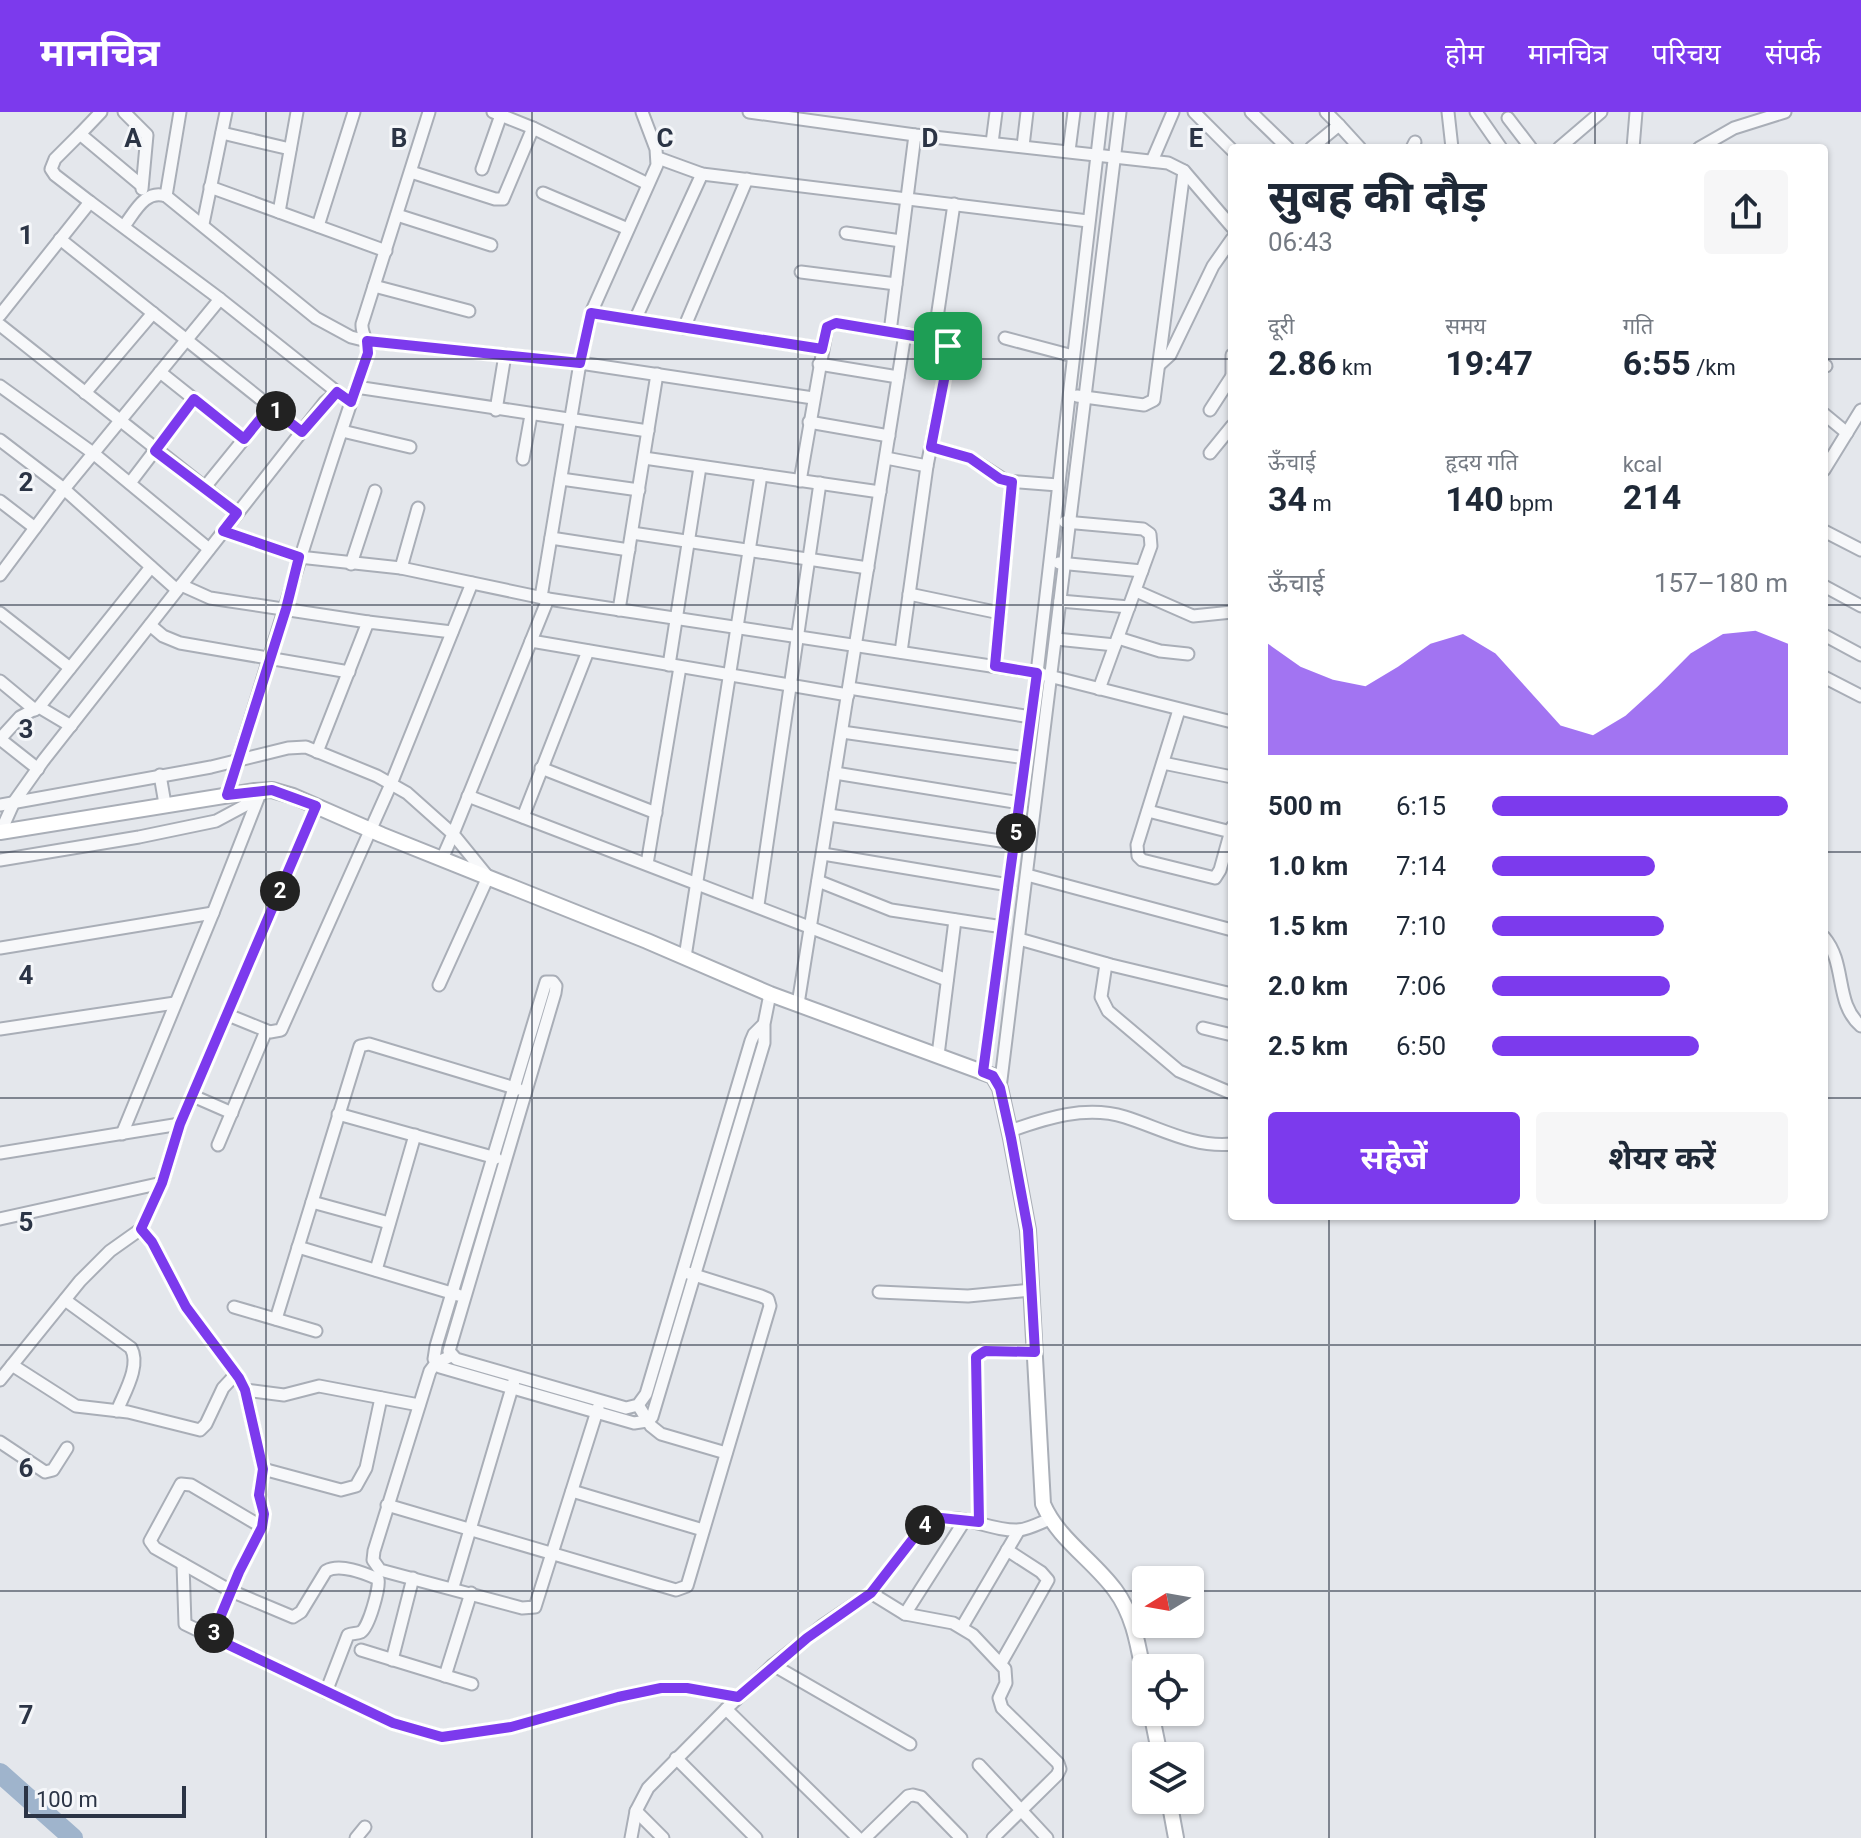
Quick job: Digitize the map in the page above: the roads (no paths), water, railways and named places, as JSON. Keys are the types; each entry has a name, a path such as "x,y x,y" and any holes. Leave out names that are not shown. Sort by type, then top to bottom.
{"street":[{"path":"101,112 55,159 51,169 55,175 351,402"},
{"path":"124,112 147,135 141,185"},
{"path":"166,196 180,112"},
{"path":"203,224 226,112"},
{"path":"279,212 297,112"},
{"path":"318,226 354,112"},
{"path":"227,795 286,609 299,557 368,353 367,341 361,330 429,112"},
{"path":"442,859 531,641 545,598 551,538 591,313 658,158 642,112"},
{"path":"749,112 1176,166 1184,171 1228,222"},
{"path":"992,143 996,112"},
{"path":"1023,146 1027,112"},
{"path":"1069,151 1074,112"},
{"path":"983,1072 1037,673 1102,112"},
{"path":"1000,1088 1120,112"},
{"path":"1152,161 1173,112"},
{"path":"1194,112 1228,146"},
{"path":"1251,112 1284,144"},
{"path":"1448,112 1452,144"},
{"path":"1476,112 1498,144"},
{"path":"1577,112 1586,125"},
{"path":"1564,144 1601,112"},
{"path":"1633,144 1636,112"},
{"path":"1706,144 1734,128 1785,112"},
{"path":"1328,113 1356,144"},
{"path":"482,169 497,114 533,128 648,184"},
{"path":"1508,118 1528,144"},
{"path":"1316,144 1339,125"},
{"path":"411,172 503,199 533,128"},
{"path":"222,133 290,149"},
{"path":"80,134 141,185 147,197"},
{"path":"890,332 915,135"},
{"path":"658,158 702,174 1088,221"},
{"path":"1069,394 1150,404 1155,395 1184,171"},
{"path":"635,320 702,174"},
{"path":"684,328 747,179"},
{"path":"210,187 386,251"},
{"path":"124,226 147,197 158,193 166,196 316,318 351,337 367,341 580,363 813,398"},
{"path":"543,193 628,229"},
{"path":"0,315 90,202"},
{"path":"934,338 954,204"},
{"path":"1090,204 1108,206"},
{"path":"397,215 491,245"},
{"path":"846,233 901,241"},
{"path":"60,239 302,432"},
{"path":"1159,365 1170,355 1213,266 1228,245"},
{"path":"801,272 896,284"},
{"path":"374,286 469,311"},
{"path":"1080,297 1096,299"},
{"path":"0,575 64,489 220,299"},
{"path":"85,393 153,313"},
{"path":"591,313 822,349"},
{"path":"800,481 824,331 830,324 944,341 949,354 927,466 901,652"},
{"path":"0,325 237,513"},
{"path":"798,1004 905,334"},
{"path":"1005,338 1074,350 1090,346"},
{"path":"496,410 505,355"},
{"path":"819,364 898,377"},
{"path":"160,372 244,439"},
{"path":"619,610 657,374"},
{"path":"1210,410 1228,382"},
{"path":"0,386 93,453 209,549"},
{"path":"356,387 648,431"},
{"path":"337,392 237,513 38,769 4,803 0,832 165,804 272,790 293,796 770,994 993,1076 1000,1088 1010,1131 1028,1230 1043,1504 1050,1519 1095,1566 1126,1606 1139,1654"},
{"path":"130,483 194,399"},
{"path":"205,487 270,407"},
{"path":"1828,464 1861,410"},
{"path":"523,459 531,415"},
{"path":"1828,417 1847,433"},
{"path":"809,422 889,436"},
{"path":"342,431 410,447"},
{"path":"1210,453 1228,431"},
{"path":"0,440 64,489 179,588 210,598 452,632"},
{"path":"931,447 970,458 1000,479 1058,485"},
{"path":"644,458 880,492"},
{"path":"886,458 927,466"},
{"path":"647,864 675,666 677,619 700,467"},
{"path":"685,957 761,475"},
{"path":"561,479 639,490"},
{"path":"995,666 1012,482"},
{"path":"758,905 820,483"},
{"path":"351,564 375,491"},
{"path":"0,501 35,528"},
{"path":"401,568 418,508"},
{"path":"1054,520 1148,531 1151,546 1099,689"},
{"path":"223,531 299,557 401,568 545,598 1037,673 1228,721"},
{"path":"632,533 868,568"},
{"path":"1828,533 1861,550"},
{"path":"551,538 629,550"},
{"path":"1050,562 1142,571"},
{"path":"38,769 0,739 20,717 37,708 151,567"},
{"path":"228,1015 266,1031 281,1030 368,829 391,784 472,583"},
{"path":"1828,588 1861,606"},
{"path":"1136,591 1193,616 1228,612"},
{"path":"909,594 1000,613"},
{"path":"1060,601 1129,607"},
{"path":"0,613 70,668"},
{"path":"317,752 368,622"},
{"path":"150,625 163,636 180,643 349,672"},
{"path":"1828,637 1861,655"},
{"path":"1056,639 1116,642 1188,654"},
{"path":"531,641 790,686 1031,717"},
{"path":"523,817 588,651"},
{"path":"1828,679 1861,696"},
{"path":"0,681 37,708 71,726"},
{"path":"1179,710 1137,845 1138,856 1210,879 1218,876 1228,841"},
{"path":"842,732 1026,758"},
{"path":"4,803 306,747 407,793 453,834 488,877"},
{"path":"1163,763 1228,776"},
{"path":"541,768 656,813"},
{"path":"835,773 1020,803"},
{"path":"160,775 165,804"},
{"path":"0,860 216,821 244,806 261,791"},
{"path":"122,1134 261,791"},
{"path":"468,796 947,980"},
{"path":"236,1374 223,1388 200,1430 70,1403 4,1370 110,1251 141,1229 162,1183 180,1124 316,806"},
{"path":"1148,811 1228,829"},
{"path":"829,815 1014,843"},
{"path":"823,854 1009,885"},
{"path":"1027,875 1228,929"},
{"path":"439,985 488,877"},
{"path":"818,881 891,910 1003,927"},
{"path":"0,948 213,913"},
{"path":"938,1055 955,920"},
{"path":"1019,939 1106,964 1228,993"},
{"path":"1828,942 1837,962 1845,1005 1861,1026"},
{"path":"1106,964 1101,997 1108,1011 1179,1071 1228,1092"},
{"path":"451,1356 458,1295 492,1157 542,987 546,982 553,982 555,993 505,1161 458,1295 434,1353 436,1363 444,1369 514,1381"},
{"path":"599,1406 626,1408 638,1405 646,1394 764,1043 770,994"},
{"path":"0,1029 175,1003"},
{"path":"1203,1028 1228,1034"},
{"path":"218,1145 266,1031"},
{"path":"276,1319 357,1051 364,1044 526,1091"},
{"path":"193,1096 232,1113"},
{"path":"1010,1131 1068,1114 1100,1113 1122,1116 1207,1144 1228,1144"},
{"path":"338,1114 505,1161"},
{"path":"0,1152 180,1124"},
{"path":"376,1270 415,1135"},
{"path":"0,1219 162,1183"},
{"path":"312,1202 389,1223"},
{"path":"141,1229 152,1242 186,1307 245,1390 263,1469 259,1495 264,1514 262,1527 212,1637"},
{"path":"298,1247 458,1295"},
{"path":"599,1406 535,1607 522,1608 453,1587 380,1570 373,1560 387,1505 430,1371 436,1363 451,1356 514,1381 599,1406 634,1423 647,1421 656,1409 689,1273"},
{"path":"387,1505 682,1589 690,1581 770,1306 768,1299 761,1296 689,1273"},
{"path":"879,1292 968,1296 1031,1290"},
{"path":"65,1300 131,1348 134,1354 135,1364 117,1411"},
{"path":"234,1307 316,1331"},
{"path":"979,1522 976,1357 985,1351 1035,1352"},
{"path":"453,1587 514,1381"},
{"path":"245,1390 284,1395 319,1386 419,1405"},
{"path":"263,1469 341,1490 356,1486 366,1468 381,1398"},
{"path":"638,1405 647,1421 661,1434 726,1453"},
{"path":"0,1442 45,1472 53,1470 67,1448"},
{"path":"262,1527 191,1485 181,1484 150,1541 155,1548 231,1591 293,1617 301,1612 330,1568 338,1567 378,1579 379,1587 365,1627 359,1633 348,1635 326,1692"},
{"path":"572,1491 703,1530"},
{"path":"631,1838 636,1811 648,1788 676,1758 773,1665 822,1626 871,1593 923,1526 941,1518 1019,1530 1050,1519"},
{"path":"905,1614 965,1520"},
{"path":"962,1627 1019,1530"},
{"path":"1001,1663 1048,1580 1007,1550"},
{"path":"183,1564 185,1624 393,1723 442,1737 511,1727 661,1688 687,1688 738,1697"},
{"path":"392,1660 413,1578"},
{"path":"445,1676 471,1593"},
{"path":"871,1593 905,1614 962,1627 1001,1663 1007,1677 999,1703 1055,1758 1060,1769 993,1838"},
{"path":"361,1650 472,1684"},
{"path":"773,1665 910,1744"},
{"path":"726,1709 858,1838"},
{"path":"676,1758 756,1838"},
{"path":"979,1765 1047,1838"},
{"path":"865,1838 908,1796 913,1795 921,1797 961,1838"},
{"path":"636,1811 663,1838"},
{"path":"1172,1814 1176,1838"},
{"path":"356,1838 365,1827"}],"waterway":[{"path":"0,1773 73,1838"}]}
